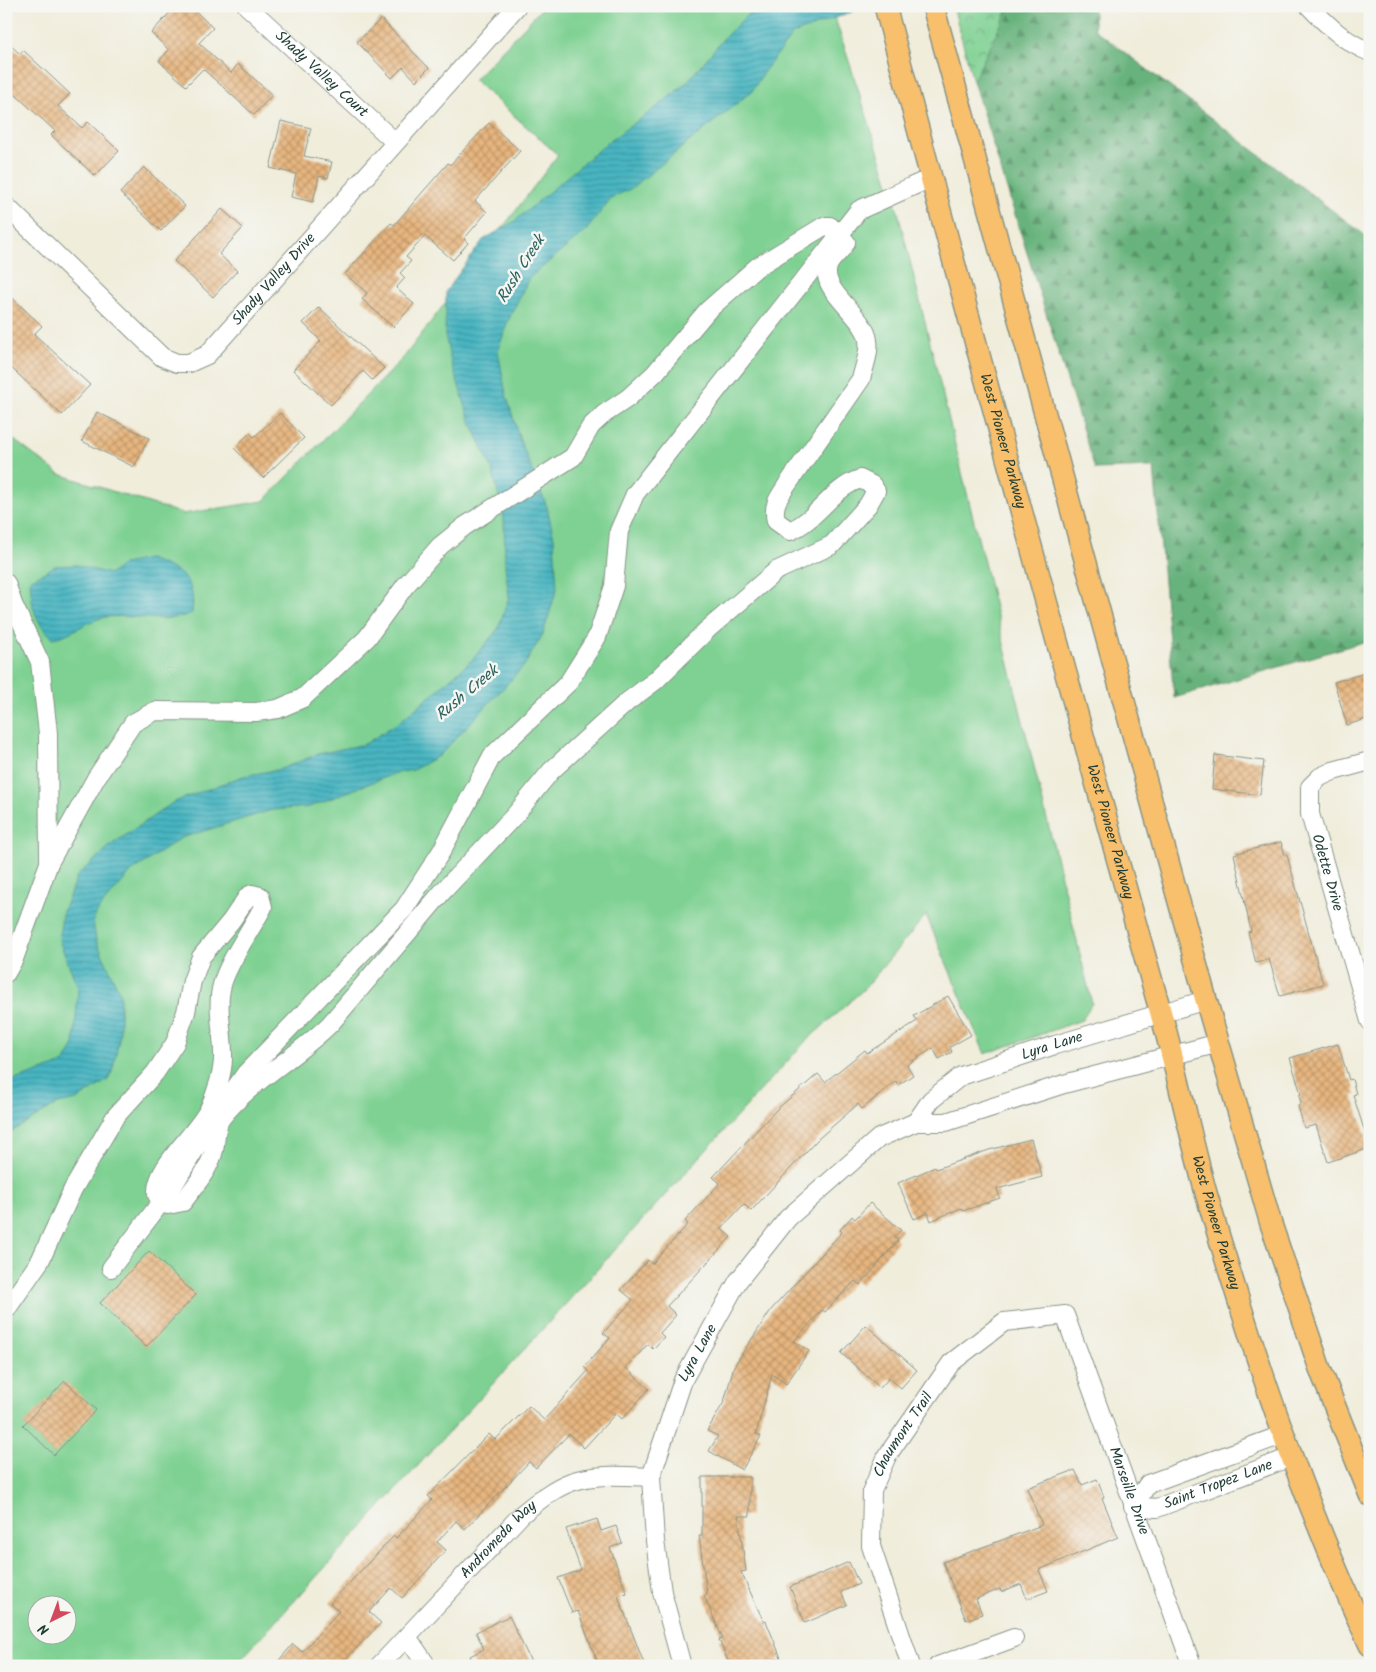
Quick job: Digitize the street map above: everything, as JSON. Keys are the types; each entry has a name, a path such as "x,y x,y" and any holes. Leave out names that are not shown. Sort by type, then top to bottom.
{"main road":[{"name":"West Pioneer Parkway","path":"885,6 1083,739 1161,1014 1206,1191 1253,1348 1282,1434 1370,1645"},
{"path":"933,6 1206,1000 1274,1233 1320,1369 1370,1495"}],"street":[{"name":"Shady Valley Court","path":"247,6 395,142"},
{"name":"Shady Valley Drive","path":"6,206 162,357 177,363 189,363 207,355 258,300 395,142 517,6"},
{"path":"1309,6 1327,24 1356,47 1370,52"},
{"path":"111,1268 162,1202 246,1073 404,909 442,852 492,756 568,683 597,637 614,586 618,531 635,494 859,210 931,178"},
{"path":"6,973 14,959 49,863 96,778 133,723 154,711 256,712 278,709 304,698 366,638 405,586 440,546 465,526 573,457 592,426 604,414 628,398 655,373 707,311 757,267 824,226 830,226 840,234 846,242 828,264 828,276 831,288 861,321 868,340 865,364 861,379 776,502 774,510 776,521 790,531 802,526 833,494 851,482 860,479 866,480 875,488 875,496 832,545 776,571 708,629 655,682 627,702 551,771 515,815 438,897 330,1024 310,1044 258,1084 220,1118 216,1128 214,1149 210,1162 183,1202 173,1206 162,1202 157,1195 158,1179 200,1125 210,1108 219,1079 223,1056 220,1014 221,985 263,907 262,899 257,894 248,896 231,921 200,957 192,981 186,1012 175,1043 155,1073 115,1116 72,1188 40,1261 6,1310"},
{"path":"6,583 13,604 40,662 48,733 49,863"},
{"name":"Odette Drive","path":"1370,761 1320,777 1310,787 1309,800 1310,814 1370,1020"},
{"name":"Lyra Lane","path":"916,1122 931,1100 961,1076 1055,1045 1206,1000"},
{"name":"Lyra Lane","path":"682,1666 662,1592 655,1541 651,1477 683,1380 738,1281 788,1218 857,1154 879,1138 916,1122 946,1122 1064,1084 1219,1043"},
{"name":"Marseille Drive","path":"1065,1315 1192,1666"},
{"name":"Chaumont Trail","path":"912,1666 871,1546 872,1490 887,1456 951,1363 1004,1322 1065,1315"},
{"name":"Saint Tropez Lane","path":"1282,1434 1148,1484 1133,1506 1157,1508 1291,1457"},
{"name":"Andromeda Way","path":"380,1666 408,1638 458,1580 516,1520 544,1496 571,1482 610,1476 651,1477"},
{"path":"408,1638 427,1666"},
{"path":"938,1666 1014,1638"}],"green space":[{"path":"544,6 831,6 898,212 1092,1003 1082,1020 985,1054 926,915 865,988 805,1042 235,1666 6,1666 6,434 59,474 183,514 264,501 404,357 558,155 474,80"},
{"path":"953,6 1010,6 973,81"},
{"path":"1010,6 1094,6 1094,29 1370,239 1370,640 1174,698 1154,467 1095,469 973,81"}],"water":[{"name":"Rush Creek","path":"756,6 853,6 854,11 793,34 763,73 752,91 632,188 611,198 586,231 529,278 507,323 498,351 506,394 520,440 547,507 554,538 557,589 543,634 524,666 440,755 413,770 396,773 309,807 272,810 181,838 131,872 99,909 93,921 96,940 120,993 120,1033 113,1070 108,1080 77,1100 58,1104 6,1135 6,1083 64,1063 74,1045 78,988 59,940 62,914 77,876 111,845 174,802 243,776 281,769 318,754 365,744 399,722 435,692 472,660 498,629 509,597 505,566 504,518 492,469 470,420 451,362 445,335 446,291 483,240 515,221 609,141 657,107 686,83 724,38"},
{"path":"148,559 168,567 183,576 191,590 193,601 192,613 161,619 118,616 100,618 67,634 53,638 41,625 33,605 30,580 55,566 76,565 110,574 124,564"}],"building":[{"path":"176,6 190,6 213,28 199,43 231,73 238,64 272,95 254,115 203,69 186,86 159,61 169,50 151,33"},
{"path":"381,19 429,68 416,81 403,67 392,78 357,42"},
{"path":"6,41 20,54 23,50 70,94 58,106 82,128 88,122 119,151 95,176 51,135 55,131 6,86"},
{"path":"281,121 311,128 304,156 332,162 328,178 319,176 313,202 291,197 296,174 270,168"},
{"path":"489,123 520,151 475,201 487,212 464,239 468,243 453,260 425,236 406,257 411,261 400,273 405,278 396,288 414,304 393,327 362,299 367,293 345,274 391,223 394,225 448,163 450,165"},
{"path":"144,167 185,206 161,231 120,193"},
{"path":"222,209 243,228 219,254 237,271 213,297 174,261"},
{"path":"6,292 42,326 34,334 90,385 62,415 6,363"},
{"path":"319,307 384,368 372,380 363,371 331,405 293,370 321,341 303,323"},
{"path":"97,412 149,438 134,467 82,441"},
{"path":"280,413 304,438 263,478 234,448 250,433 254,437"},
{"path":"1365,673 1370,688 1370,718 1347,725 1334,682"},
{"path":"1215,755 1264,761 1260,795 1212,789"},
{"path":"1281,842 1285,855 1287,855 1323,984 1280,996 1269,959 1256,963 1248,932 1251,931 1234,854"},
{"path":"948,996 971,1035 950,1047 952,1052 939,1059 933,1048 907,1065 913,1075 898,1085 896,1081 862,1109 858,1104 818,1139 751,1211 744,1204 721,1229 731,1237 667,1306 676,1315 660,1333 664,1337 653,1349 648,1344 626,1368 649,1389 622,1419 616,1413 584,1448 569,1434 536,1468 529,1462 465,1529 456,1521 437,1542 446,1550 402,1598 391,1588 369,1612 381,1623 339,1666 274,1666 293,1644 302,1652 339,1611 330,1603 394,1536 396,1538 432,1500 428,1496 489,1434 495,1440 529,1406 544,1420 588,1371 584,1367 610,1338 603,1333 633,1300 621,1290 648,1260 652,1264 688,1224 685,1221 720,1183 713,1177 776,1110 818,1074 825,1082 865,1050 867,1053 917,1021 914,1016"},
{"path":"1338,1044 1349,1080 1352,1079 1356,1094 1353,1095 1370,1148 1328,1162 1316,1125 1304,1128 1298,1106 1301,1104 1299,1095 1301,1094 1290,1058"},
{"path":"1031,1139 1042,1177 997,1189 1000,1198 963,1211 961,1208 931,1221 928,1213 914,1219 898,1183 935,1167 936,1169 989,1150"},
{"path":"870,1203 901,1230 894,1237 898,1241 860,1285 855,1281 825,1312 822,1310 794,1341 809,1351 786,1384 772,1374 756,1434 761,1436 742,1470 709,1451 718,1436 707,1431 724,1402 734,1366 771,1310 842,1232 840,1230 852,1216 855,1219"},
{"path":"149,1251 196,1295 146,1347 100,1303"},
{"path":"866,1325 917,1370 901,1388 889,1378 880,1388 841,1353"},
{"path":"65,1381 96,1410 54,1455 23,1425"},
{"path":"1075,1470 1082,1485 1097,1479 1104,1497 1102,1498 1118,1537 1039,1570 1048,1591 1027,1599 1021,1584 1001,1592 1000,1589 976,1599 982,1614 966,1620 943,1562 1042,1525 1027,1488"},
{"path":"702,1477 750,1477 750,1516 738,1516 746,1571 741,1572 764,1622 766,1621 781,1658 777,1659 780,1666 730,1666 719,1640 723,1639 704,1596 707,1594 699,1536 702,1536"},
{"path":"597,1519 601,1531 616,1526 622,1543 610,1548 627,1593 618,1596 645,1666 599,1666 578,1611 572,1613 558,1578 581,1570 566,1529"},
{"path":"849,1562 859,1584 841,1592 847,1605 805,1623 790,1587"},
{"path":"509,1616 533,1666 475,1666 470,1656 484,1649 476,1632"}]}
